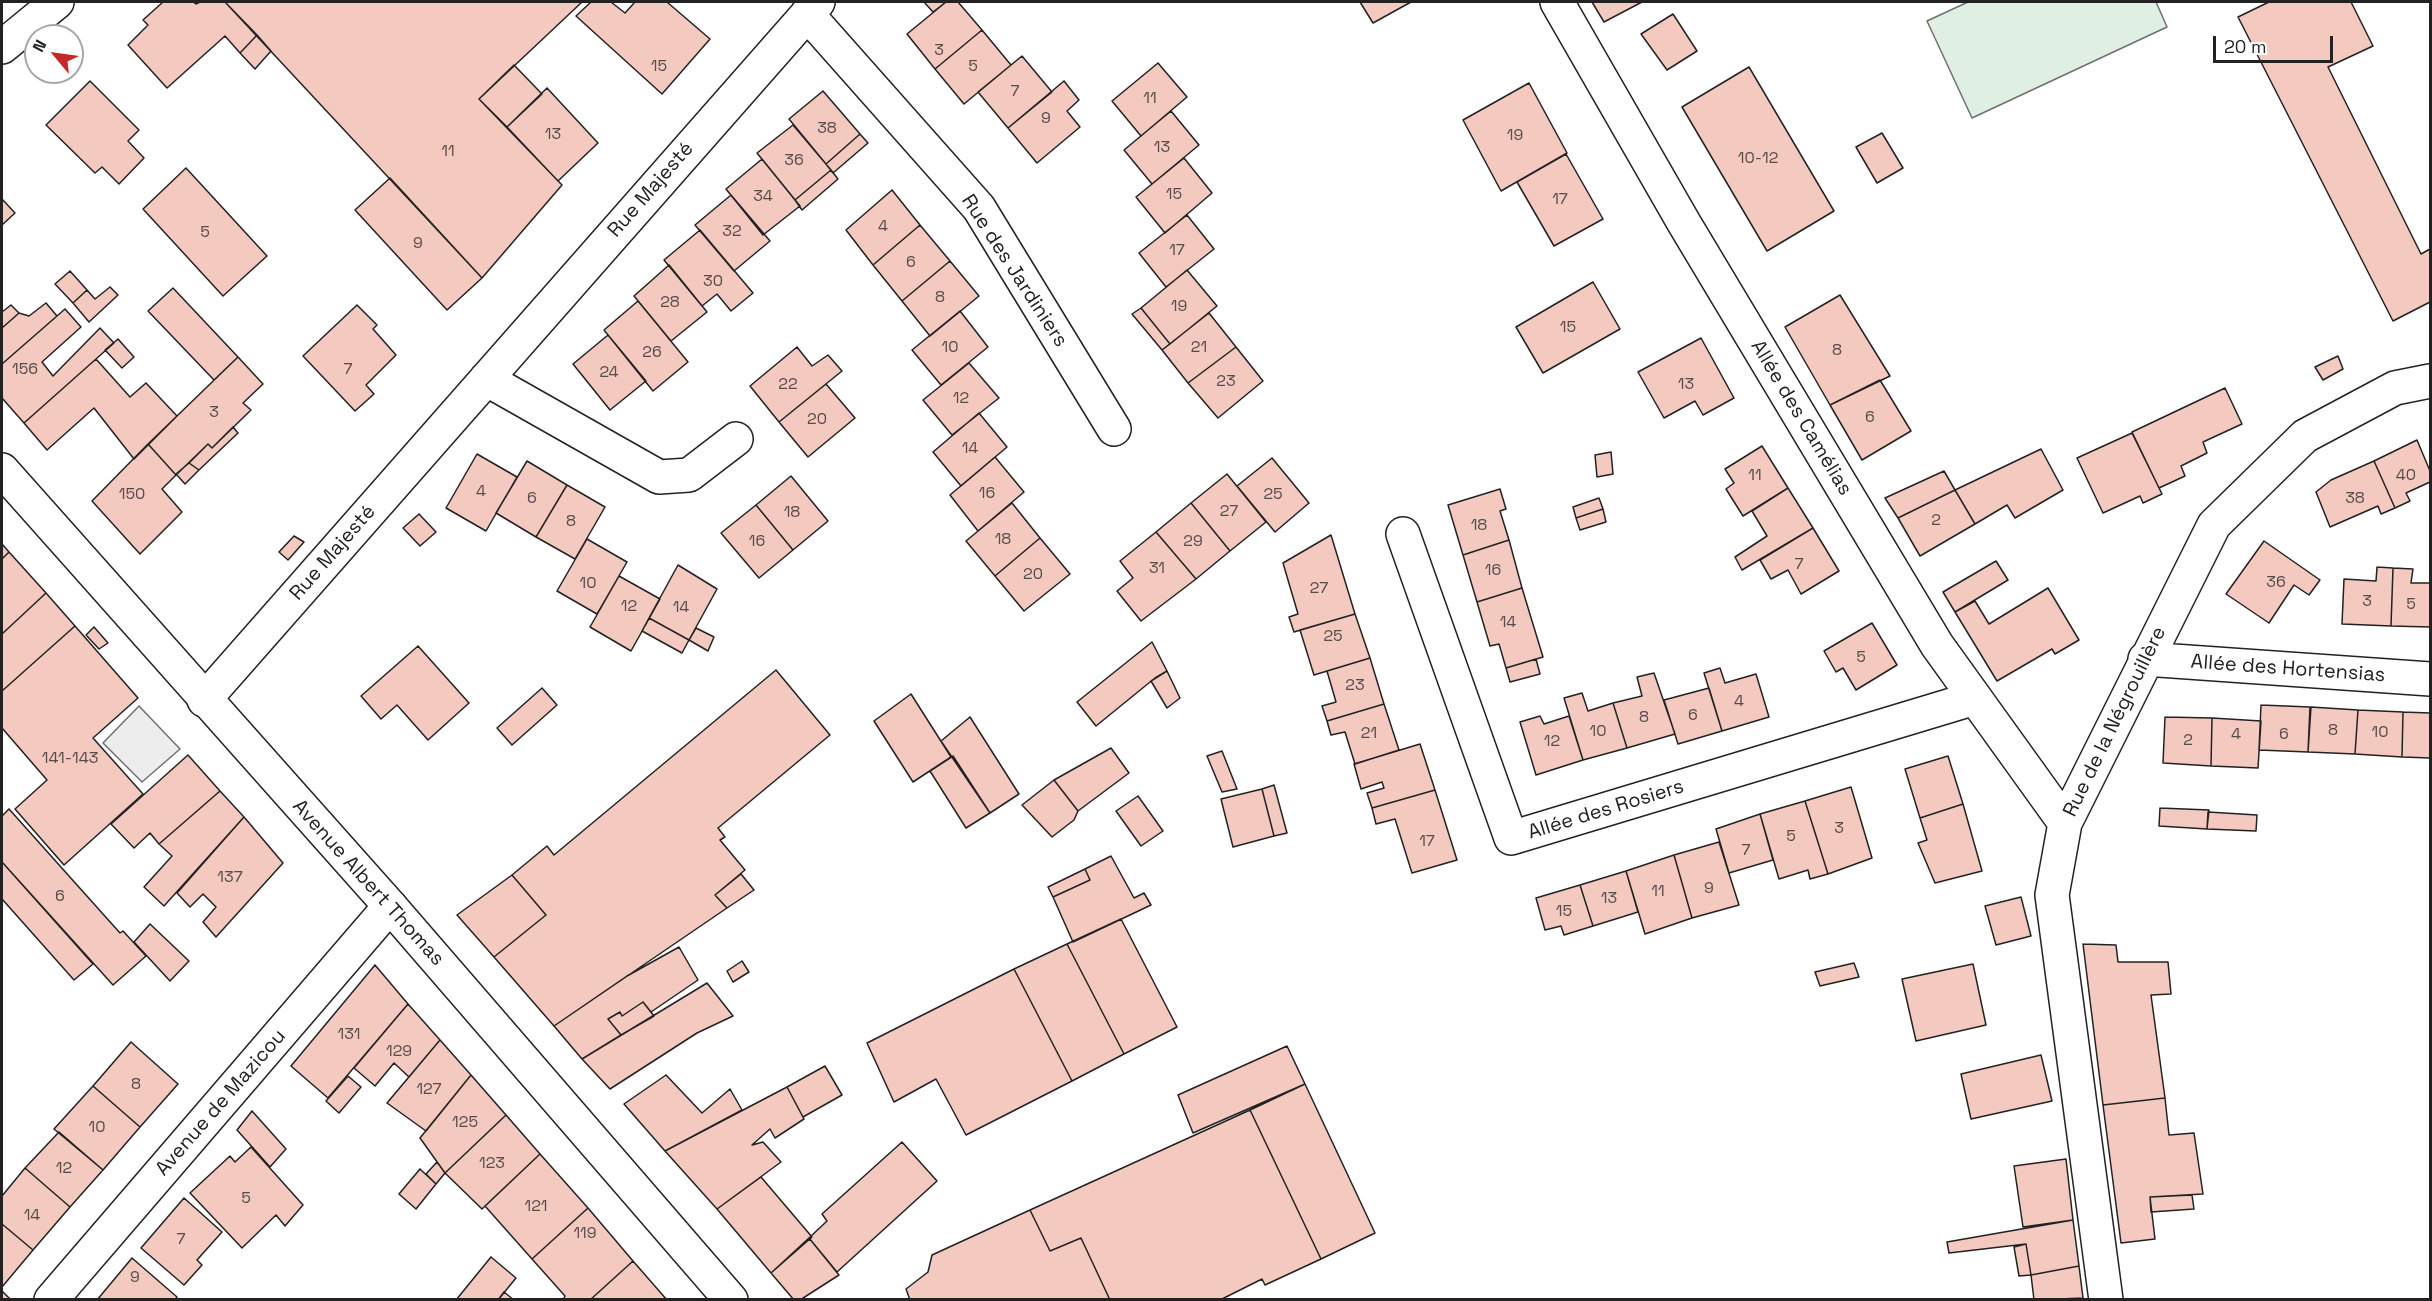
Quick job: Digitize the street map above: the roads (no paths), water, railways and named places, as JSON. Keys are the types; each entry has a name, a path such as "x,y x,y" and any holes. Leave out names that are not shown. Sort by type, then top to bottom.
{"street":[{"path":"2,47 57,2"},
{"name":"Allée des Camélias","path":"1557,2 1684,223 1936,645 2065,823"},
{"name":"Rue Majesté","path":"204,700 812,8"},
{"name":"Rue des Jardiniers","path":"812,8 979,208 1114,429"},
{"path":"486,379 659,477 689,475 736,439"},
{"name":"Rue de la Négrouillère","path":"2106,1299 2052,895 2065,823 2214,525 2305,436 2395,388 2430,381"},
{"name":"Avenue Albert Thomas","path":"2,470 154,644 390,906 731,1299"},
{"name":"Allée des Rosiers","path":"1403,534 1511,838 1976,698"},
{"name":"Allée des Hortensias","path":"2145,659 2430,679"},
{"name":"Avenue de Mazicou","path":"51,1299 390,906"}]}
